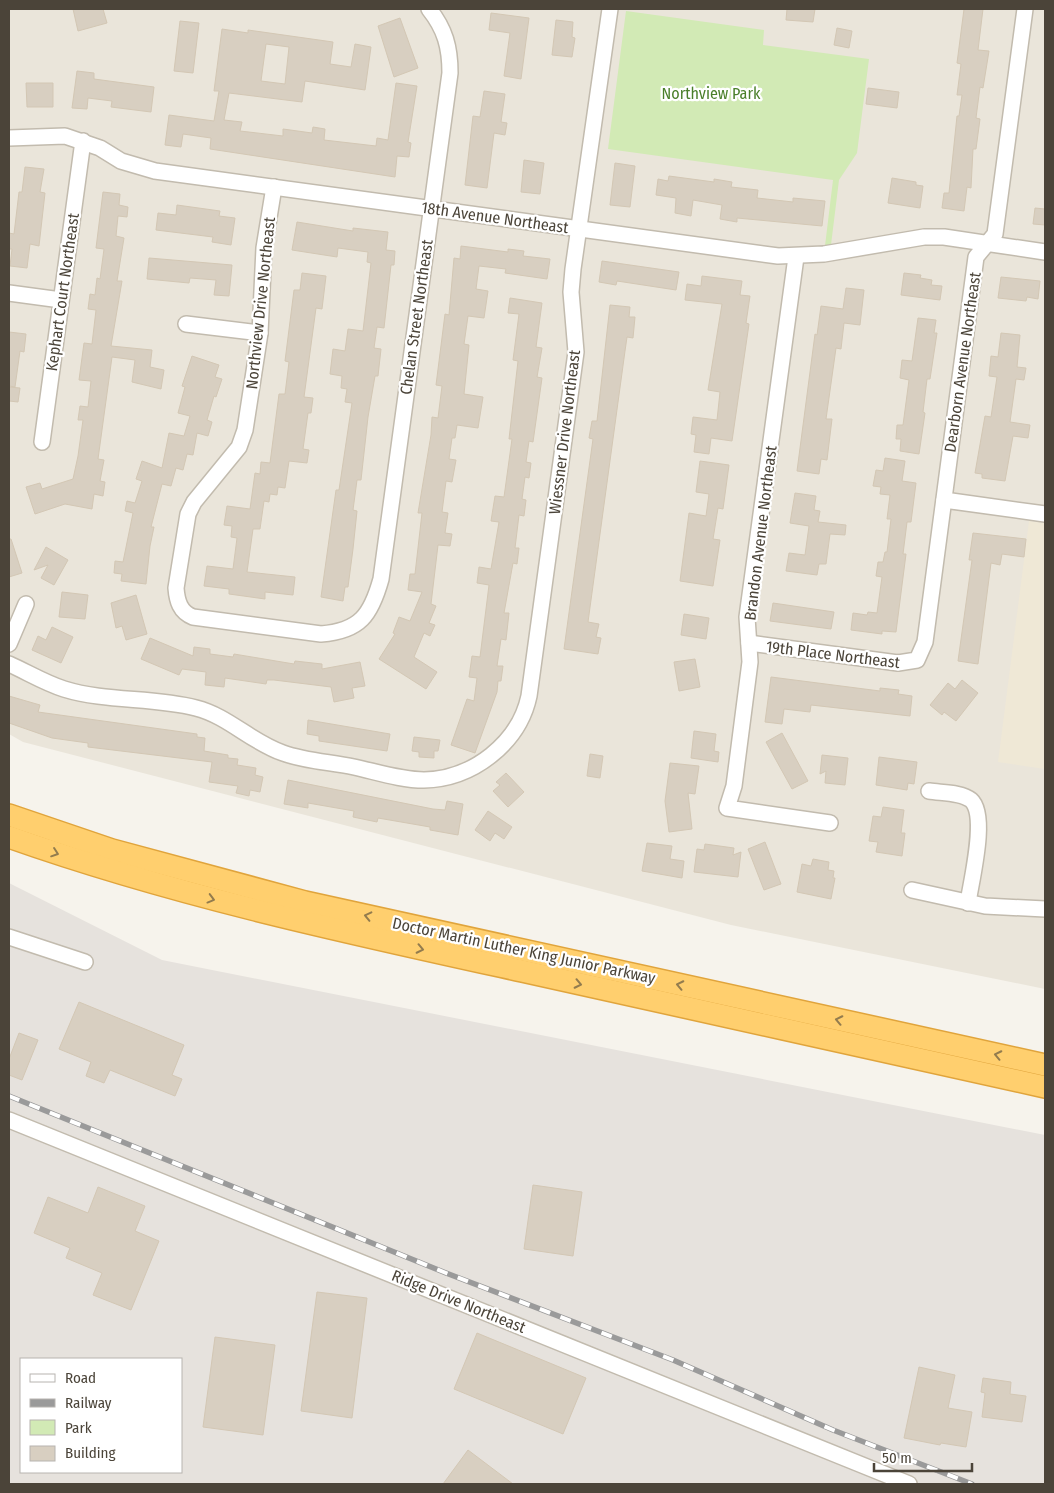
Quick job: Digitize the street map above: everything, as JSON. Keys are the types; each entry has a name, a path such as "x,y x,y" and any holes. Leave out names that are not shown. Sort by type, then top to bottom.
{"highway":[{"name":"Doctor Martin Luther King Junior Parkway","path":"9,815 112,850 305,902 1045,1065"},
{"name":"Doctor Martin Luther King Junior Parkway","path":"9,837 126,876 259,912 1045,1087"}],"street":[{"name":"Chelan Street Northeast","path":"182,609 187,615 194,617 321,634 341,632 357,623 366,615 376,599 381,579 450,73 450,51 446,36 429,9"},
{"name":"Wiessner Drive Northeast","path":"9,664 64,689 197,708 222,718 252,739 283,753 395,776 425,780 443,777 459,773 492,756 518,726 526,710 529,696 576,352 571,292 610,9"},
{"name":"Dearborn Avenue Northeast","path":"917,660 925,642 976,257 995,234 1025,9"},
{"name":"18th Avenue Northeast","path":"9,138 46,135 83,141 121,161 155,171 796,257 924,237 944,237 1045,252"},
{"name":"Kephart Court Northeast","path":"42,442 83,141"},
{"name":"Northview Drive Northeast","path":"182,609 176,599 176,588 188,514 194,502 239,447 245,430 260,333 264,248 274,187"},
{"name":"Brandon Avenue Northeast","path":"796,257 747,617 750,662 734,786 726,808 830,823"},
{"path":"9,294 61,300"},
{"path":"186,324 260,333"},
{"path":"944,500 1045,514"},
{"path":"9,644 26,604"},
{"name":"19th Place Northeast","path":"749,643 898,663 917,660"},
{"path":"929,791 962,796 970,800 979,815 968,903"},
{"path":"912,890 968,903 1045,909"},
{"path":"9,937 85,962"},
{"name":"Ridge Drive Northeast","path":"9,1120 908,1484"}],"shaded area":[{"path":"9,9 1045,9 1045,989 731,925 23,742 9,734"},
{"path":"1029,521 1045,523 1045,769 998,762"},
{"path":"9,883 162,960 1045,1135 1045,1484 9,1484"}],"green space":[{"name":"Northview Park","path":"626,11 764,30 763,45 869,59 857,153 839,180 830,253 824,254 833,180 608,149"}],"building":[{"path":"73,9 103,9 107,23 78,31"},
{"path":"787,9 815,9 813,22 786,20"},
{"path":"964,9 983,9 978,50 989,51 983,88 980,87 976,118 980,119 976,149 973,149 971,188 967,187 964,211 942,208 944,193 949,193 957,116 959,116 962,95 957,95 961,64 957,63"},
{"path":"491,13 529,18 521,79 504,76 510,33 489,30"},
{"path":"400,18 418,68 394,77 378,26"},
{"path":"556,20 573,22 572,37 575,38 572,57 552,55"},
{"path":"180,21 199,23 193,73 174,71"},
{"path":"837,28 852,31 849,48 834,45"},
{"path":"222,29 248,33 248,30 333,42 330,64 351,67 355,44 371,47 365,90 305,81 302,102 229,93 224,120 242,122 240,131 283,136 283,129 312,133 313,127 325,129 324,140 376,146 377,138 388,140 396,83 417,86 408,142 411,143 409,157 397,156 395,177 210,149 211,138 183,134 181,147 165,145 169,115 214,121 219,91 214,91","holes":["266,44 289,47 285,84 261,81"]},
{"path":"77,71 94,73 94,79 154,87 151,112 111,107 112,101 88,98 87,109 72,108"},
{"path":"26,83 53,83 53,107 27,107"},
{"path":"868,88 899,92 897,108 866,104"},
{"path":"484,91 505,94 501,122 507,123 505,135 494,133 487,188 465,185 473,116 480,117"},
{"path":"524,160 544,163 540,194 521,192"},
{"path":"615,163 635,166 630,207 610,205"},
{"path":"25,167 44,169 40,192 45,193 39,246 30,244 27,268 10,266 12,249 9,249 9,233 14,234 19,192 22,192"},
{"path":"669,176 714,182 714,179 732,182 731,187 758,190 757,198 793,202 793,198 825,201 822,226 737,218 737,222 720,219 722,205 693,200 691,216 675,213 676,198 656,195 658,179 668,181"},
{"path":"892,178 916,182 916,185 923,186 920,208 888,203"},
{"path":"103,192 120,194 119,205 128,207 127,217 118,216 116,236 124,238 117,281 122,281 111,346 152,350 150,367 164,370 161,389 132,382 135,360 112,357 98,459 104,460 100,481 105,482 103,496 94,494 92,509 65,504 35,514 26,487 40,483 42,489 73,479 78,456 83,420 78,420 80,406 88,407 91,381 79,380 84,343 92,344 96,310 88,309 90,294 95,295 97,278 100,279 104,249 96,248"},
{"path":"177,205 220,211 219,216 235,218 231,245 212,242 213,237 156,230 158,213 176,215"},
{"path":"1035,208 1045,209 1045,225 1033,224"},
{"path":"297,222 353,231 353,228 388,232 386,250 395,251 394,265 391,265 384,328 377,327 374,348 381,349 378,376 375,376 368,417 361,480 357,480 353,510 357,511 353,549 348,587 345,587 343,601 321,597 336,490 339,490 352,403 345,402 347,389 341,388 342,376 330,374 333,349 345,351 348,329 363,331 371,263 367,262 368,252 338,248 337,257 292,250"},
{"path":"461,246 508,252 508,249 524,251 523,256 550,259 547,279 505,273 506,269 479,266 476,289 488,291 484,318 468,316 464,344 469,345 464,394 483,397 478,428 457,425 455,438 452,438 449,459 456,460 452,482 446,481 442,512 448,513 445,533 452,534 450,546 438,545 431,604 436,606 429,623 435,625 430,636 424,633 414,657 437,672 426,689 379,659 395,634 393,633 399,617 410,621 422,592 408,590 410,574 415,574 422,513 418,513 431,435 432,417 438,418 442,386 436,385 445,314 449,315 454,258 460,259"},
{"path":"149,258 232,265 229,296 214,295 216,280 190,278 189,283 147,279"},
{"path":"602,261 679,272 676,290 617,281 616,285 599,282"},
{"path":"302,273 326,276 322,309 316,308 304,397 313,398 311,413 308,413 303,449 309,450 307,463 289,461 285,488 278,487 277,495 270,494 269,502 264,501 260,529 253,529 247,572 295,577 293,595 265,592 265,599 229,594 229,589 204,586 207,566 233,569 237,538 231,537 232,526 224,525 227,506 250,509 255,473 260,474 261,462 270,463 279,394 285,394 289,362 285,361 294,290 300,290"},
{"path":"904,273 921,275 920,278 932,280 931,285 942,286 940,300 901,295"},
{"path":"702,276 742,281 740,295 750,296 746,323 749,324 732,441 711,438 709,454 694,452 696,435 691,434 693,417 717,420 720,392 708,390 722,304 685,300 687,284 701,286"},
{"path":"1001,277 1040,281 1038,299 1027,297 1026,301 998,298"},
{"path":"846,288 864,290 860,325 844,323 841,349 836,348 826,419 832,419 827,460 821,459 819,474 797,471 815,334 817,335 821,306 843,309"},
{"path":"510,298 542,303 536,347 542,348 537,377 542,378 533,442 529,441 526,462 531,463 529,478 525,477 522,499 526,500 524,516 519,515 515,548 519,548 517,564 513,563 504,613 509,613 506,640 501,639 497,666 503,666 501,681 498,681 497,692 475,753 451,745 467,699 474,701 477,678 469,677 472,656 480,657 489,585 477,583 479,567 491,569 499,522 491,521 495,496 504,497 512,439 509,439 518,361 513,360 519,314 508,313"},
{"path":"610,305 630,307 629,317 635,317 633,338 627,337 588,622 599,624 596,637 601,638 598,654 564,649 593,439 589,438 592,421 597,421"},
{"path":"918,318 936,320 934,333 937,333 930,379 927,379 923,412 925,413 919,454 900,451 901,439 896,439 897,425 903,425 909,380 900,378 902,360 912,361"},
{"path":"9,332 26,334 24,352 20,351 15,387 9,386"},
{"path":"1001,333 1020,335 1017,367 1026,368 1024,380 1016,379 1010,422 1030,425 1028,438 1013,436 1005,481 982,478 982,474 975,473 985,416 991,417 997,377 989,376 991,356 998,357"},
{"path":"192,356 219,365 215,377 222,379 216,397 214,396 207,420 212,422 208,436 197,433 193,455 187,454 183,470 176,468 171,486 162,484 151,527 154,527 146,584 121,581 122,574 114,573 115,561 123,562 133,513 125,511 127,501 135,503 142,481 136,479 142,461 162,468 169,433 184,436 190,416 178,413 185,387 182,386"},
{"path":"9,387 20,388 18,402 9,401"},
{"path":"885,458 905,461 902,481 916,483 911,522 907,522 903,554 906,554 896,632 882,631 882,634 851,630 853,613 867,615 868,612 877,613 882,577 876,576 878,562 883,562 885,552 887,552 891,519 887,519 890,495 880,494 881,487 873,486 876,470 883,471"},
{"path":"700,461 729,465 723,509 718,508 713,539 720,540 713,586 680,581 689,513 706,516 709,494 696,492"},
{"path":"795,493 816,496 814,510 820,511 818,522 846,525 845,535 830,534 826,564 819,564 817,575 786,571 789,553 805,555 809,526 790,523"},
{"path":"973,533 1026,539 1024,557 1002,554 1000,565 991,563 978,664 958,661 972,560 969,560"},
{"path":"9,539 11,539 22,573 9,577"},
{"path":"46,547 68,560 54,585 41,578 48,565 34,570"},
{"path":"62,592 88,595 85,619 59,617"},
{"path":"136,595 147,634 126,640 122,626 116,628 111,603"},
{"path":"773,603 834,612 831,629 770,621"},
{"path":"684,614 709,618 706,639 681,635"},
{"path":"52,627 73,637 61,663 32,650 38,636 46,640"},
{"path":"150,638 193,656 194,647 210,649 210,654 233,657 234,654 294,664 295,661 322,664 322,669 360,662 365,686 352,688 354,698 334,702 331,687 274,680 267,680 266,684 225,678 224,687 205,685 206,672 182,669 179,675 141,659"},
{"path":"695,659 700,687 679,691 674,662"},
{"path":"771,677 880,691 880,688 899,690 898,694 912,696 910,716 811,705 810,712 784,709 782,724 765,722"},
{"path":"962,680 978,693 956,721 944,712 942,715 930,705 948,683 955,689"},
{"path":"9,696 40,705 38,712 197,734 197,737 205,738 204,751 228,755 228,758 238,759 237,765 256,768 255,775 263,777 260,792 250,790 249,796 236,793 238,786 209,782 212,762 88,747 88,743 52,738 9,723"},
{"path":"308,720 390,734 387,751 319,741 319,736 307,734"},
{"path":"694,731 716,734 714,751 719,752 718,762 691,758"},
{"path":"782,733 808,781 792,789 766,742"},
{"path":"414,737 440,740 438,751 434,751 434,758 419,757 419,752 412,751"},
{"path":"590,754 603,756 600,778 587,776"},
{"path":"822,755 848,758 845,785 825,783 826,771 820,774"},
{"path":"879,757 917,762 914,784 908,783 907,790 876,785"},
{"path":"670,763 699,766 695,794 688,793 692,829 669,832 665,801"},
{"path":"506,773 524,792 508,807 493,791 500,785 496,782"},
{"path":"288,780 433,809 445,810 447,801 463,804 458,835 430,830 430,827 378,818 377,822 353,817 354,811 308,803 308,808 284,804"},
{"path":"883,807 904,810 901,833 905,833 902,856 876,852 878,842 869,841 873,816 881,817"},
{"path":"488,811 512,827 504,839 495,833 490,841 475,830"},
{"path":"765,842 781,884 764,890 748,849"},
{"path":"647,843 672,846 670,859 684,861 682,878 642,871"},
{"path":"705,844 734,848 733,855 741,852 738,877 694,872 697,849 704,850"},
{"path":"813,859 829,862 828,870 834,871 833,878 835,878 831,899 797,892 802,864 811,866"},
{"path":"79,1002 184,1045 172,1075 182,1079 175,1096 110,1070 104,1083 86,1076 91,1062 59,1049"},
{"path":"19,1033 38,1040 22,1080 9,1075 9,1059"},
{"path":"533,1185 582,1192 573,1256 524,1249"},
{"path":"98,1187 145,1206 135,1231 159,1241 131,1310 93,1295 102,1273 66,1258 70,1248 34,1233 48,1197 88,1213"},
{"path":"317,1292 367,1298 352,1418 301,1411"},
{"path":"477,1333 586,1378 563,1434 454,1389"},
{"path":"215,1337 275,1345 263,1435 203,1427"},
{"path":"919,1367 955,1375 948,1408 972,1412 966,1447 941,1443 940,1445 904,1438"},
{"path":"983,1378 1011,1382 1010,1394 1026,1396 1022,1422 982,1417 985,1393 981,1392"},
{"path":"468,1450 513,1484 443,1484"}],"railway":[{"path":"9,1096 446,1273 673,1360 833,1430 972,1484"}]}
